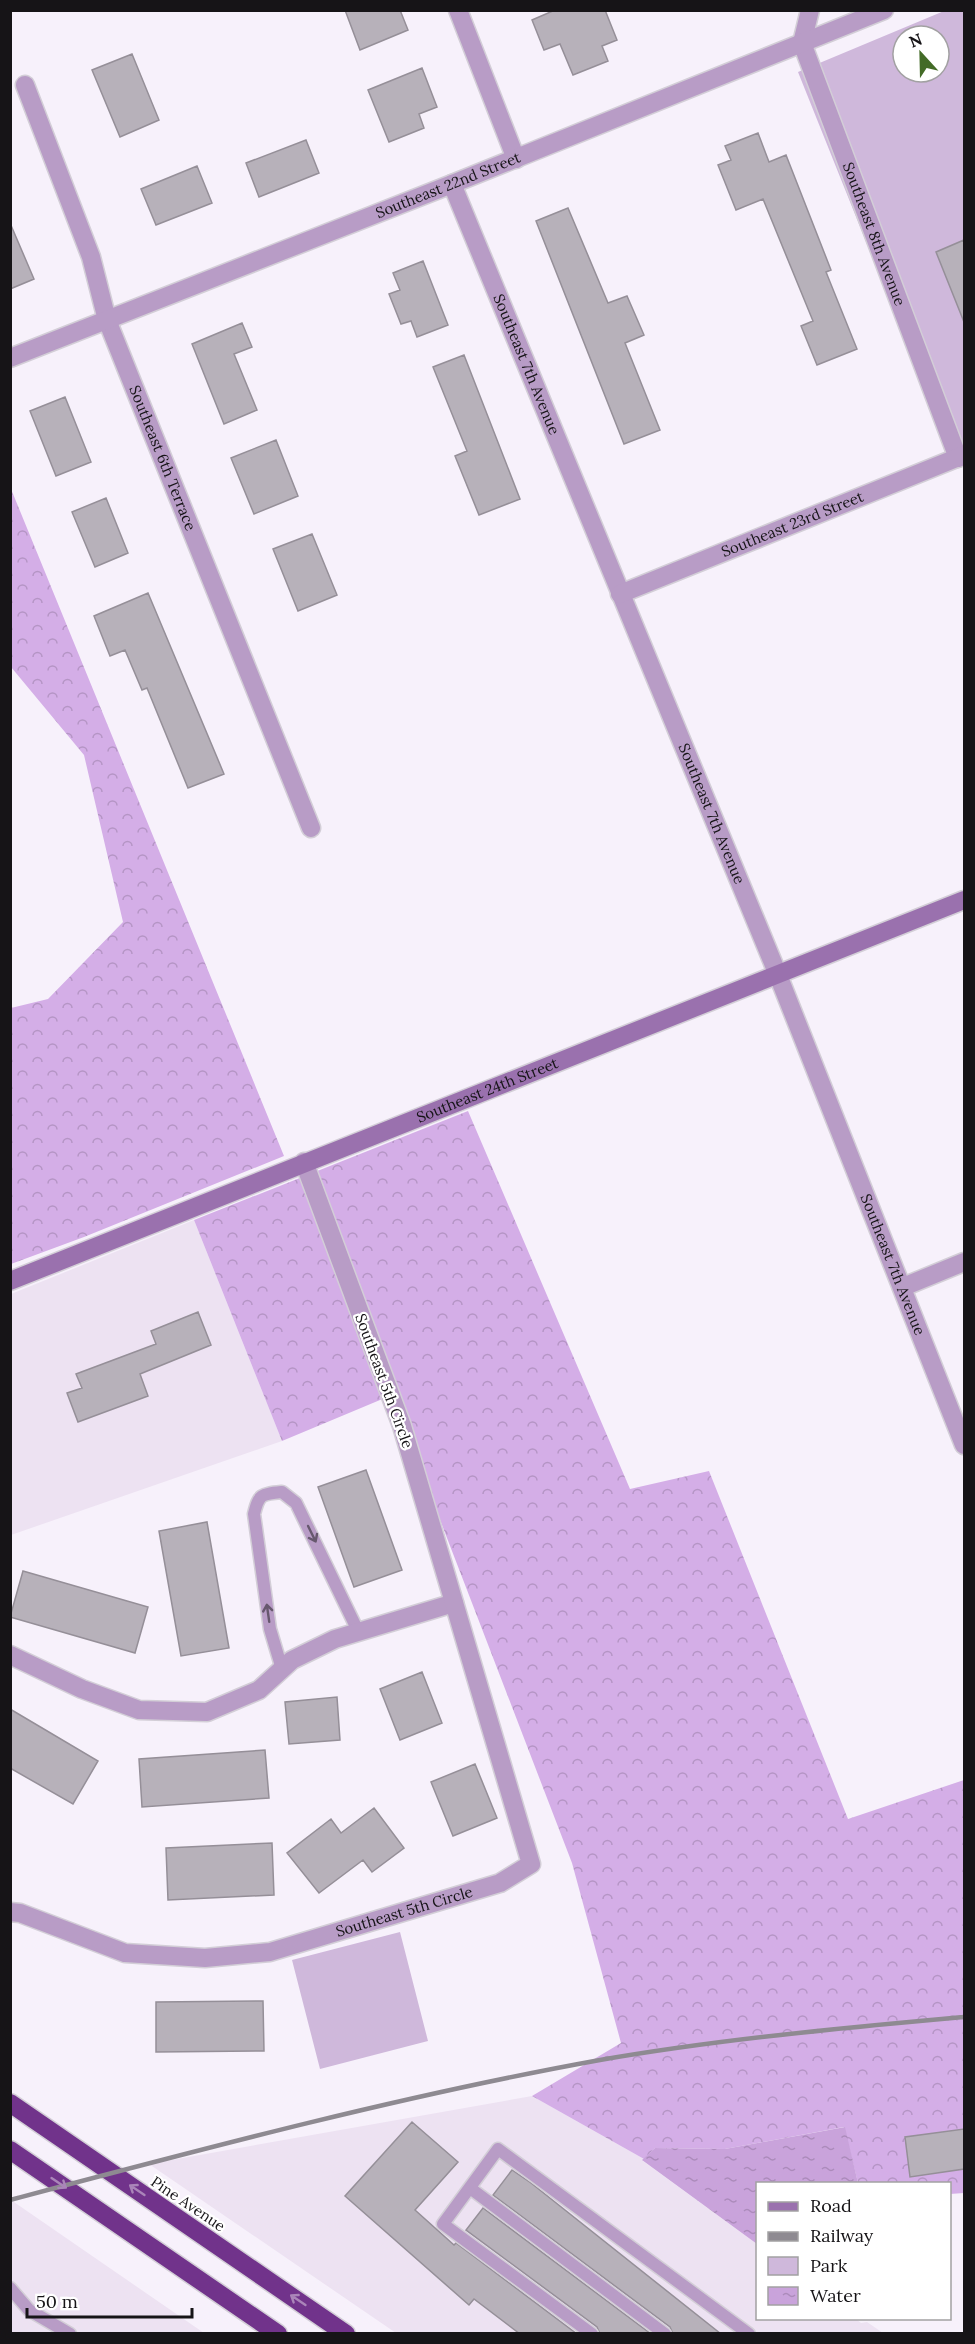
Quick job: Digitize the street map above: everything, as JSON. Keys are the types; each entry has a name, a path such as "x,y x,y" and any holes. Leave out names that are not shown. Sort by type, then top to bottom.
{"highway":[{"name":"Pine Avenue","path":"10,2103 346,2334"},
{"path":"10,2150 278,2334"}],"street":[{"path":"459,10 516,159"},
{"path":"802,43 810,10"},
{"name":"Southeast 22nd Street","path":"10,358 516,159 884,10"},
{"name":"Southeast 8th Avenue","path":"802,43 961,457"},
{"name":"Southeast 6th Terrace","path":"25,85 91,257 107,320 311,828"},
{"name":"Southeast 7th Avenue","path":"452,184 778,975 964,1445"},
{"name":"Southeast 23rd Street","path":"620,594 961,457"},
{"name":"Southeast 24th Street","path":"10,1281 964,900"},
{"name":"Southeast 5th Circle","path":"10,1912 20,1913 125,1953 205,1958 270,1952 500,1883 531,1864 402,1426 304,1162"},
{"path":"903,1287 964,1262"},
{"path":"10,1655 82,1689 139,1710 207,1712 259,1690 292,1660 335,1639 454,1603"}],"lane":[{"path":"282,1669 270,1629 254,1514 258,1498 265,1493 282,1492 296,1503 358,1631"},
{"path":"592,2334 443,2224 498,2150 748,2334"},
{"path":"470,2188 665,2334"},
{"path":"10,2288 29,2310 70,2334"}],"shaded area":[{"path":"194,1220 282,1441 11,1535 11,1294"},
{"path":"532,2096 644,2159 643,2161 756,2243 756,2320 857,2320 861,2323 867,2322 883,2333 396,2333 149,2164"},
{"path":"11,2200 204,2333 11,2333"}],"green space":[{"path":"944,11 964,11 964,454 953,459 798,72 891,33 891,84 951,84 951,24 913,24"},
{"path":"11,489 284,1156 11,1264 11,1008 48,999 123,922 84,755 11,667"},
{"path":"468,1111 630,1489 709,1471 848,1819 964,1780 964,2193 951,2194 951,2182 858,2182 844,2127 725,2149 655,2148 644,2159 532,2096 621,2043 572,1863 392,1395 282,1441 194,1220"},
{"path":"400,1932 428,2041 320,2069 292,1960"}],"water":[{"path":"845,2127 858,2182 756,2182 756,2243 642,2160 655,2148 725,2149"}],"building":[{"path":"345,10 400,10 408,30 360,50"},
{"path":"555,10 605,10 617,40 602,46 608,61 573,75 560,44 544,50 532,20"},
{"path":"132,54 159,120 120,137 92,70"},
{"path":"422,68 437,107 419,114 424,128 389,142 368,90"},
{"path":"758,133 769,162 786,155 831,270 826,272 857,349 817,365 801,326 813,321 763,199 736,210 718,165 731,160 725,146"},
{"path":"306,140 319,173 259,197 246,163"},
{"path":"197,166 212,203 156,225 141,189"},
{"path":"568,208 608,303 627,296 644,335 625,343 660,430 624,444 536,221"},
{"path":"10,223 34,279 10,289"},
{"path":"964,240 964,322 936,252"},
{"path":"423,261 448,325 417,337 411,321 401,324 389,294 400,290 393,273"},
{"path":"242,323 252,347 234,354 257,410 224,424 192,344"},
{"path":"464,355 520,499 479,515 455,456 467,451 433,367"},
{"path":"65,397 91,462 56,476 30,411"},
{"path":"276,440 298,496 254,514 231,458"},
{"path":"106,498 128,553 95,567 72,512"},
{"path":"312,534 337,595 298,611 273,549"},
{"path":"148,593 224,774 188,788 147,688 142,690 125,650 110,656 94,616"},
{"path":"198,1312 211,1345 140,1374 148,1396 78,1422 67,1393 82,1388 76,1374 156,1344 151,1331"},
{"path":"366,1470 402,1570 354,1587 318,1487"},
{"path":"207,1522 229,1648 181,1656 159,1531"},
{"path":"23,1571 148,1607 135,1653 10,1617"},
{"path":"422,1672 442,1723 400,1740 380,1689"},
{"path":"337,1697 340,1740 289,1744 285,1702"},
{"path":"10,1709 98,1761 73,1804 10,1768"},
{"path":"265,1750 269,1798 142,1807 139,1759"},
{"path":"475,1764 497,1818 453,1836 431,1782"},
{"path":"374,1808 404,1848 372,1872 363,1860 319,1893 287,1853 331,1819 341,1833"},
{"path":"272,1843 274,1895 168,1900 166,1848"},
{"path":"263,2001 264,2051 156,2052 156,2002"},
{"path":"412,2122 458,2162 415,2210 454,2245 456,2243 577,2334 520,2334 474,2299 469,2305 345,2196"},
{"path":"964,2129 964,2169 910,2177 905,2137"},
{"path":"512,2170 721,2334 673,2334 670,2327 493,2195"},
{"path":"483,2208 651,2334 600,2334 597,2327 466,2230"}],"railway":[{"path":"10,2200 304,2124 526,2074 600,2060 736,2040 964,2017"}]}
